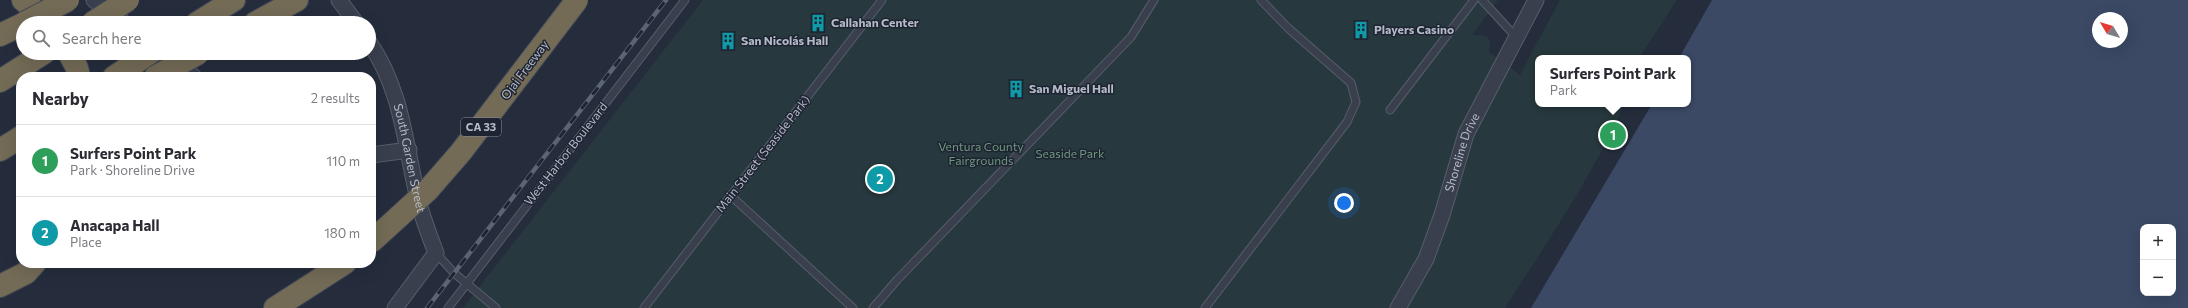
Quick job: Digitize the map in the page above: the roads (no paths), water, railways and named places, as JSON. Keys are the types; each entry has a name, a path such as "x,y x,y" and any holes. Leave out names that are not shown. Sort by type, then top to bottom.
{"highway":[{"path":"23,0 41,16"},
{"path":"37,16 68,0"},
{"path":"103,16 128,0"},
{"path":"208,16 234,0"},
{"path":"267,16 297,0"},
{"name":"Ojai Freeway","path":"376,237 428,190 462,152 577,0"},
{"path":"0,35 16,27"},
{"path":"5,78 33,60"},
{"path":"73,60 78,72"},
{"path":"122,72 140,60"},
{"path":"164,72 186,60"},
{"path":"0,150 16,140"},
{"path":"0,286 26,272 30,268"},
{"path":"275,308 338,268"}],"street":[{"path":"94,0 115,16"},
{"path":"339,0 351,16"},
{"name":"Shoreline Drive","path":"1398,308 1426,259 1442,215 1466,134 1536,0"},
{"name":"South Garden Street","path":"376,53 382,63 397,99 420,206 436,253"},
{"path":"172,60 188,72"},
{"path":"376,154 408,150"},
{"path":"395,308 436,253"}],"lane":[{"name":"West Harbor Boulevard","path":"448,308 465,283 685,0"},
{"name":"Main Street (Seaside Park)","path":"644,308 882,0"},
{"path":"875,307 897,280 1131,37 1154,0"},
{"path":"1205,308 1347,122 1356,102 1352,83 1288,28 1261,0"},
{"path":"1390,110 1474,0"},
{"path":"1482,0 1516,37"},
{"path":"730,195 853,308"},
{"name":"South Garden Street","path":"436,253 465,283 493,307"}],"water":[{"path":"1712,0 2188,0 2188,308 1531,308 1650,107 1691,107 1691,55 1681,55"}],"railway":[{"path":"427,308 666,0"}],"place":[{"name":"Callahan Center","path":"818,23"},
{"name":"Players Casino","path":"1361,30"},
{"name":"San Nicolás Hall","path":"728,41"},
{"name":"San Miguel Hall","path":"1016,89"},
{"name":"Surfers Point Park","path":"1613,135"},
{"name":"Anacapa Hall","path":"880,179"}],"park label":[{"name":"Ventura County Fairgrounds","path":"981,154"},
{"name":"Seaside Park","path":"1070,154"}]}
